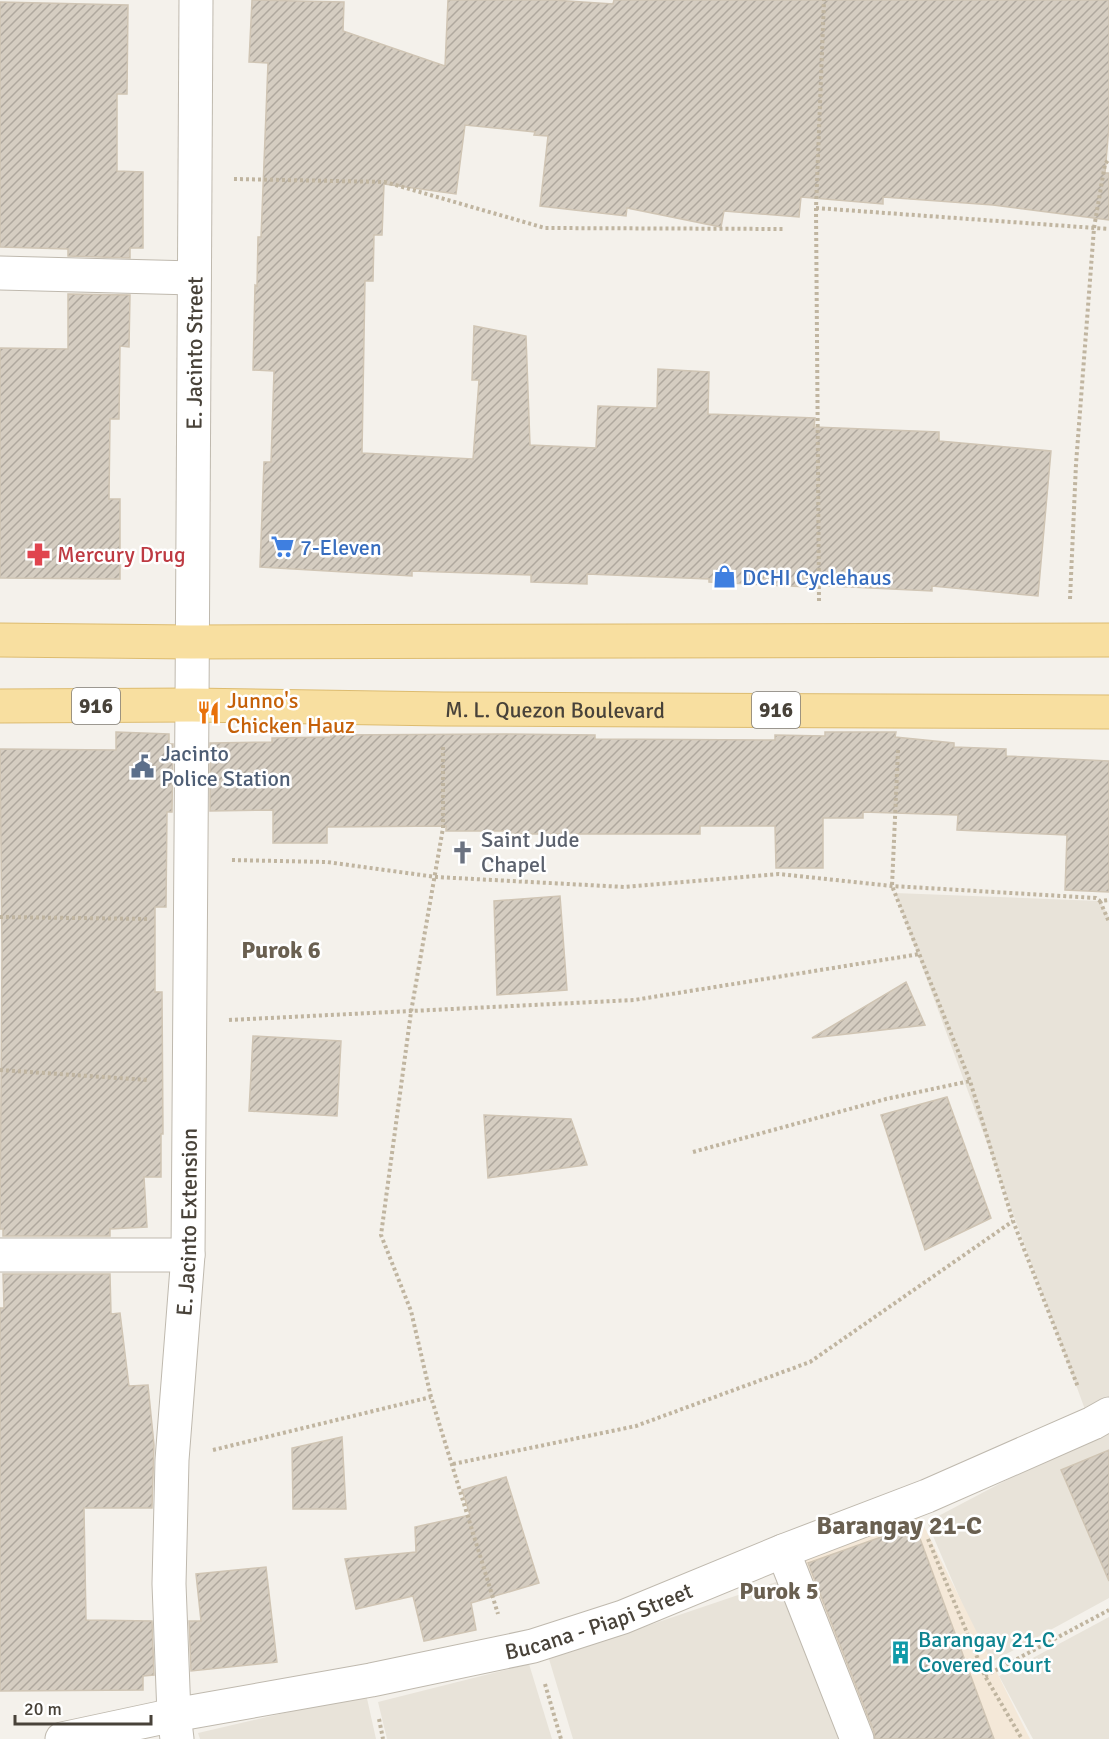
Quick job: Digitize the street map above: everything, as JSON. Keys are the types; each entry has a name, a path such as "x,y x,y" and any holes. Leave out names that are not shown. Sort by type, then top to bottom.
{"main road":[{"path":"0,640 191,642 1109,640"},
{"name":"M. L. Quezon Boulevard","path":"0,706 192,705 443,710 1109,712"}],"street":[{"name":"E. Jacinto Street","path":"192,705 196,0"},
{"path":"0,273 194,278"},
{"name":"E. Jacinto Extension","path":"175,1727 169,1584 172,1460 188,1255 189,860 192,705"},
{"path":"0,1255 188,1255"},
{"name":"Bucana - Piapi Street","path":"62,1739 175,1727 370,1680 521,1649 623,1617 783,1551 927,1496 1101,1419"},
{"path":"783,1551 857,1739"}],"path":[{"path":"820,641 816,208 824,0"},
{"path":"1068,640 1076,464 1094,228 1105,164 1109,159"},
{"path":"195,178 385,182 545,228 785,229"},
{"path":"816,208 1109,229"},
{"path":"443,710 443,828 411,1012 381,1235 411,1311 431,1397 458,1486 521,1649 561,1739"},
{"path":"900,710 892,886 970,1081 1013,1221 1101,1419"},
{"path":"189,860 327,862 436,877 625,887 779,874 892,886 1096,898 1100,901 1109,922"},
{"path":"1100,901 1109,900"},
{"path":"0,917 189,919"},
{"path":"189,1022 634,1000 920,954"},
{"path":"0,1071 188,1083"},
{"path":"693,1152 886,1099 970,1081"},
{"path":"453,1464 636,1426 810,1362 1013,1221"},
{"path":"172,1460 431,1397"},
{"path":"925,1533 985,1676 1022,1739"},
{"path":"985,1676 1109,1610"}],"shaded area":[{"path":"895,893 1100,901 1109,917 1109,1411 1090,1423"},
{"path":"1109,1426 1109,1598 988,1664 927,1522"},
{"name":"Barangay 21-C Covered Court","path":"916,1510 1030,1739 857,1739 786,1559"},
{"path":"788,1578 855,1739 573,1739 549,1659"},
{"path":"1109,1617 1109,1739 1033,1739 999,1676"},
{"path":"529,1664 552,1739 387,1739 378,1702"},
{"path":"366,1694 376,1739 200,1739 198,1733"}],"building":[{"path":"252,0 344,2 343,31 445,66 448,0 553,0 613,4 614,0 1109,0 1109,126 1105,173 1109,173 1109,220 993,205 883,197 883,204 801,197 799,217 724,211 721,227 627,208 626,216 540,206 548,136 534,135 535,132 465,125 456,194 384,184 382,235 374,235 373,281 365,281 362,453 473,459 479,380 472,380 474,326 526,336 530,445 596,448 598,406 657,408 658,369 709,372 708,414 815,418 814,427 939,432 939,441 1051,451 1038,596 932,586 932,591 809,585 809,587 709,582 709,579 587,574 587,584 531,582 531,575 412,571 412,576 260,567 264,462 271,462 274,371 253,370 255,285 257,286 258,237 261,237 268,63 249,62"},
{"path":"0,2 128,5 127,94 117,94 117,171 143,172 143,248 130,248 130,258 68,256 68,249 0,247"},
{"path":"68,294 130,295 129,347 120,346 119,419 110,419 109,499 120,499 120,579 0,578 0,348 68,349"},
{"path":"116,732 169,734 169,744 173,744 172,812 167,812 166,907 155,907 155,992 162,992 161,1177 144,1177 147,1227 110,1229 110,1236 3,1236 3,1229 0,1229 2,951 0,749 116,750"},
{"path":"825,732 896,732 895,737 954,743 954,747 1006,749 1006,756 1109,761 1109,892 1065,890 1067,835 957,830 958,815 863,812 863,818 823,818 823,868 776,868 775,826 700,826 700,834 509,834 509,831 446,831 446,826 327,827 327,843 273,843 273,810 210,811 210,743 272,742 272,738 331,737 331,735 504,734 595,735 595,739 775,740 775,735 825,736"},
{"path":"560,896 567,990 497,995 494,901"},
{"path":"906,982 925,1025 812,1038"},
{"path":"253,1036 341,1041 337,1116 249,1111"},
{"path":"947,1097 991,1218 925,1250 881,1115"},
{"path":"484,1115 571,1119 587,1165 488,1178"},
{"path":"3,1274 110,1274 111,1314 120,1313 129,1386 148,1385 154,1445 152,1508 84,1508 86,1620 152,1621 154,1675 143,1676 143,1690 0,1691 0,1308 4,1308"},
{"path":"342,1437 346,1509 293,1509 292,1448"},
{"path":"1109,1450 1109,1581 1061,1470"},
{"path":"506,1477 539,1583 471,1603 476,1630 424,1641 413,1596 356,1609 345,1559 416,1552 415,1527 470,1515 462,1490"},
{"name":"Barangay 21-C Covered Court","path":"915,1525 994,1739 875,1739 808,1563"},
{"path":"266,1567 277,1662 191,1671 189,1621 201,1621 196,1574"}],"place":[{"name":"7-Eleven","path":"282,547"},
{"name":"Mercury Drug","path":"39,554"},
{"name":"DCHI Cyclehaus","path":"724,577"},
{"name":"Junno's Chicken Hauz","path":"209,713"},
{"name":"Jacinto Police Station","path":"143,766"},
{"name":"Saint Jude Chapel","path":"463,852"},
{"name":"Barangay 21-C Covered Court","path":"900,1652"}],"district":[{"name":"Purok 6","path":"281,950"},
{"name":"Barangay 21-C","path":"899,1525"},
{"name":"Purok 5","path":"779,1591"}]}
